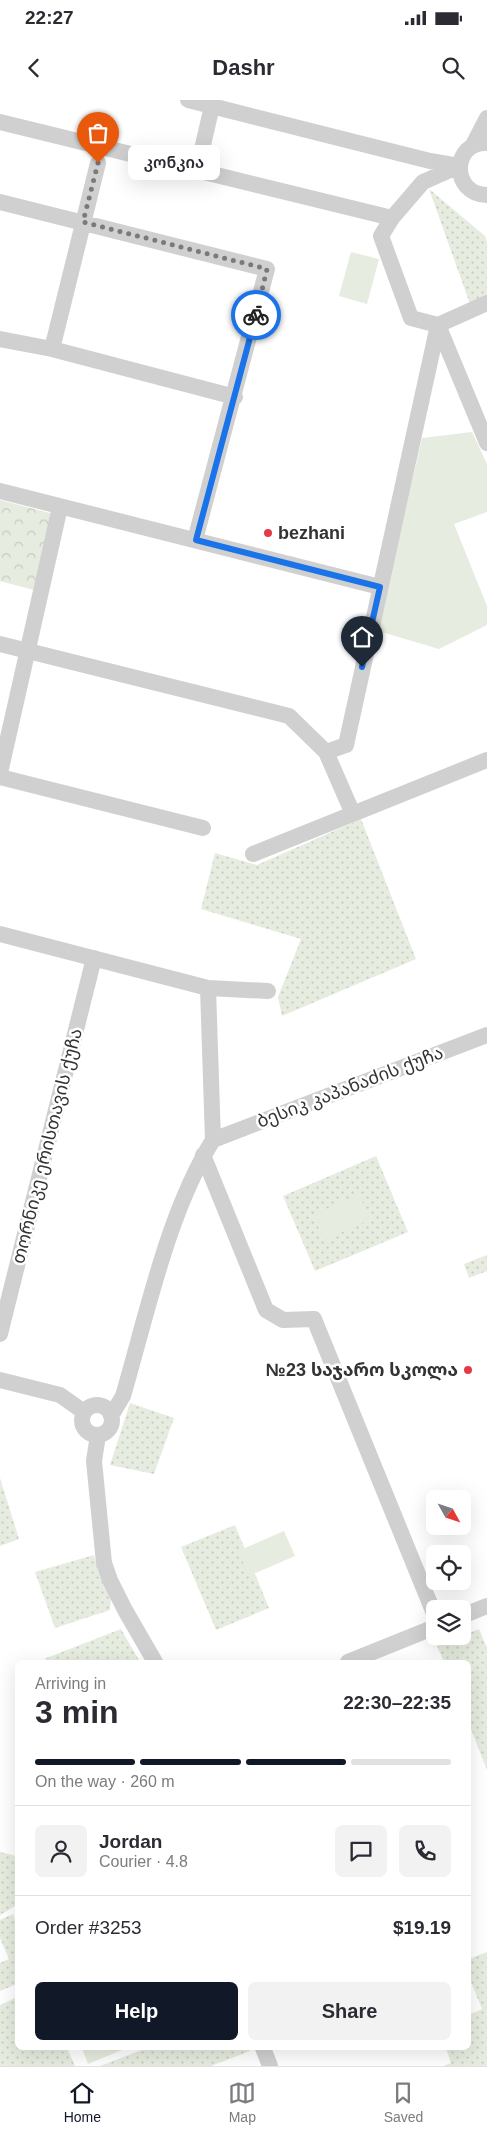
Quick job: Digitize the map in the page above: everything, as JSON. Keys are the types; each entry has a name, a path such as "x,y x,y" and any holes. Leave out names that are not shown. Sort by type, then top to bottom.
{"street":[{"path":"188,100 430,161 459,166"},
{"path":"197,171 212,106"},
{"path":"485,198 472,192 464,185 460,176 459,166 462,157 480,144 487,118"},
{"path":"0,122 392,218"},
{"path":"52,349 98,163"},
{"path":"459,166 423,182 392,218 381,236 411,318 438,325 487,304"},
{"path":"0,202 267,269 196,540"},
{"path":"438,325 487,443"},
{"path":"326,752 346,745 438,325"},
{"path":"0,339 52,349 235,397"},
{"path":"0,492 380,587"},
{"path":"60,507 0,775 203,828"},
{"path":"0,644 290,716 326,752 353,814"},
{"path":"253,854 487,760"},
{"path":"0,934 208,988 268,991"},
{"name":"თორნიკე ერისთავის ქუჩა","path":"0,1334 94,958"},
{"path":"111,1416 109,1411 101,1406 92,1406 84,1412 82,1421 85,1429 89,1432 98,1434 109,1428 111,1416 123,1396 172,1228 203,1156 213,1140 208,988"},
{"name":"ბესიკ კაპანაძის ქუჩა","path":"213,1140 487,1035"},
{"path":"203,1156 266,1310 283,1320 314,1319 428,1600"},
{"path":"0,1380 60,1395 84,1412"},
{"path":"98,1434 94,1461 104,1563 124,1610 153,1660"},
{"path":"471,1612 487,1606"},
{"path":"353,1660 426,1631"},
{"path":"265,2050 270,2066"}],"green space":[{"path":"429,189 485,236 487,242 487,298 470,304"},
{"path":"351,252 379,259 367,304 339,296"},
{"path":"472,432 487,464 487,512 454,524 487,606 487,625 439,649 378,631 422,438"},
{"path":"0,500 54,514 34,590 0,581"},
{"path":"361,819 416,959 282,1016 278,997 301,939 201,909 215,853 257,865"},
{"path":"376,1156 408,1232 315,1271 283,1196"},
{"path":"359,1194 370,1220 324,1240 313,1215"},
{"path":"487,1255 487,1271 469,1278 464,1264"},
{"path":"130,1403 174,1418 154,1474 110,1465"},
{"path":"0,1478 19,1539 0,1546"},
{"path":"235,1525 269,1608 216,1630 181,1547"},
{"path":"284,1531 295,1556 249,1576 238,1551"},
{"path":"94,1555 98,1571 111,1597 110,1610 55,1628 35,1572"},
{"path":"121,1629 139,1660 48,1660 44,1659"},
{"path":"479,1629 487,1648 487,1770 471,1729 471,1660 443,1660 437,1646 471,1645 471,1632"},
{"path":"0,1852 15,1856 15,1906 0,1915"},
{"path":"13,1914 15,1920 15,1985 0,1991 0,1963 9,1959 0,1938 0,1920"},
{"path":"487,1952 487,2066 443,2066 451,2063 447,2050 471,2050 471,2014 482,2009 471,1982 471,1958"},
{"path":"15,1998 15,2050 68,2050 75,2066 0,2066 0,2005"},
{"path":"83,2050 122,2050 88,2064"},
{"path":"142,2050 250,2051 211,2066 100,2066"}],"way so far":[{"path":"98,163 83,222 267,269 256,315"}],"place":[{"name":"კონკია","path":"98,163"},
{"name":"bezhani","path":"268,533"},
{"name":"№23 საჯარო სკოლა","path":"468,1370"}],"route":[{"path":"256,315 196,540 380,587 362,667"}]}
